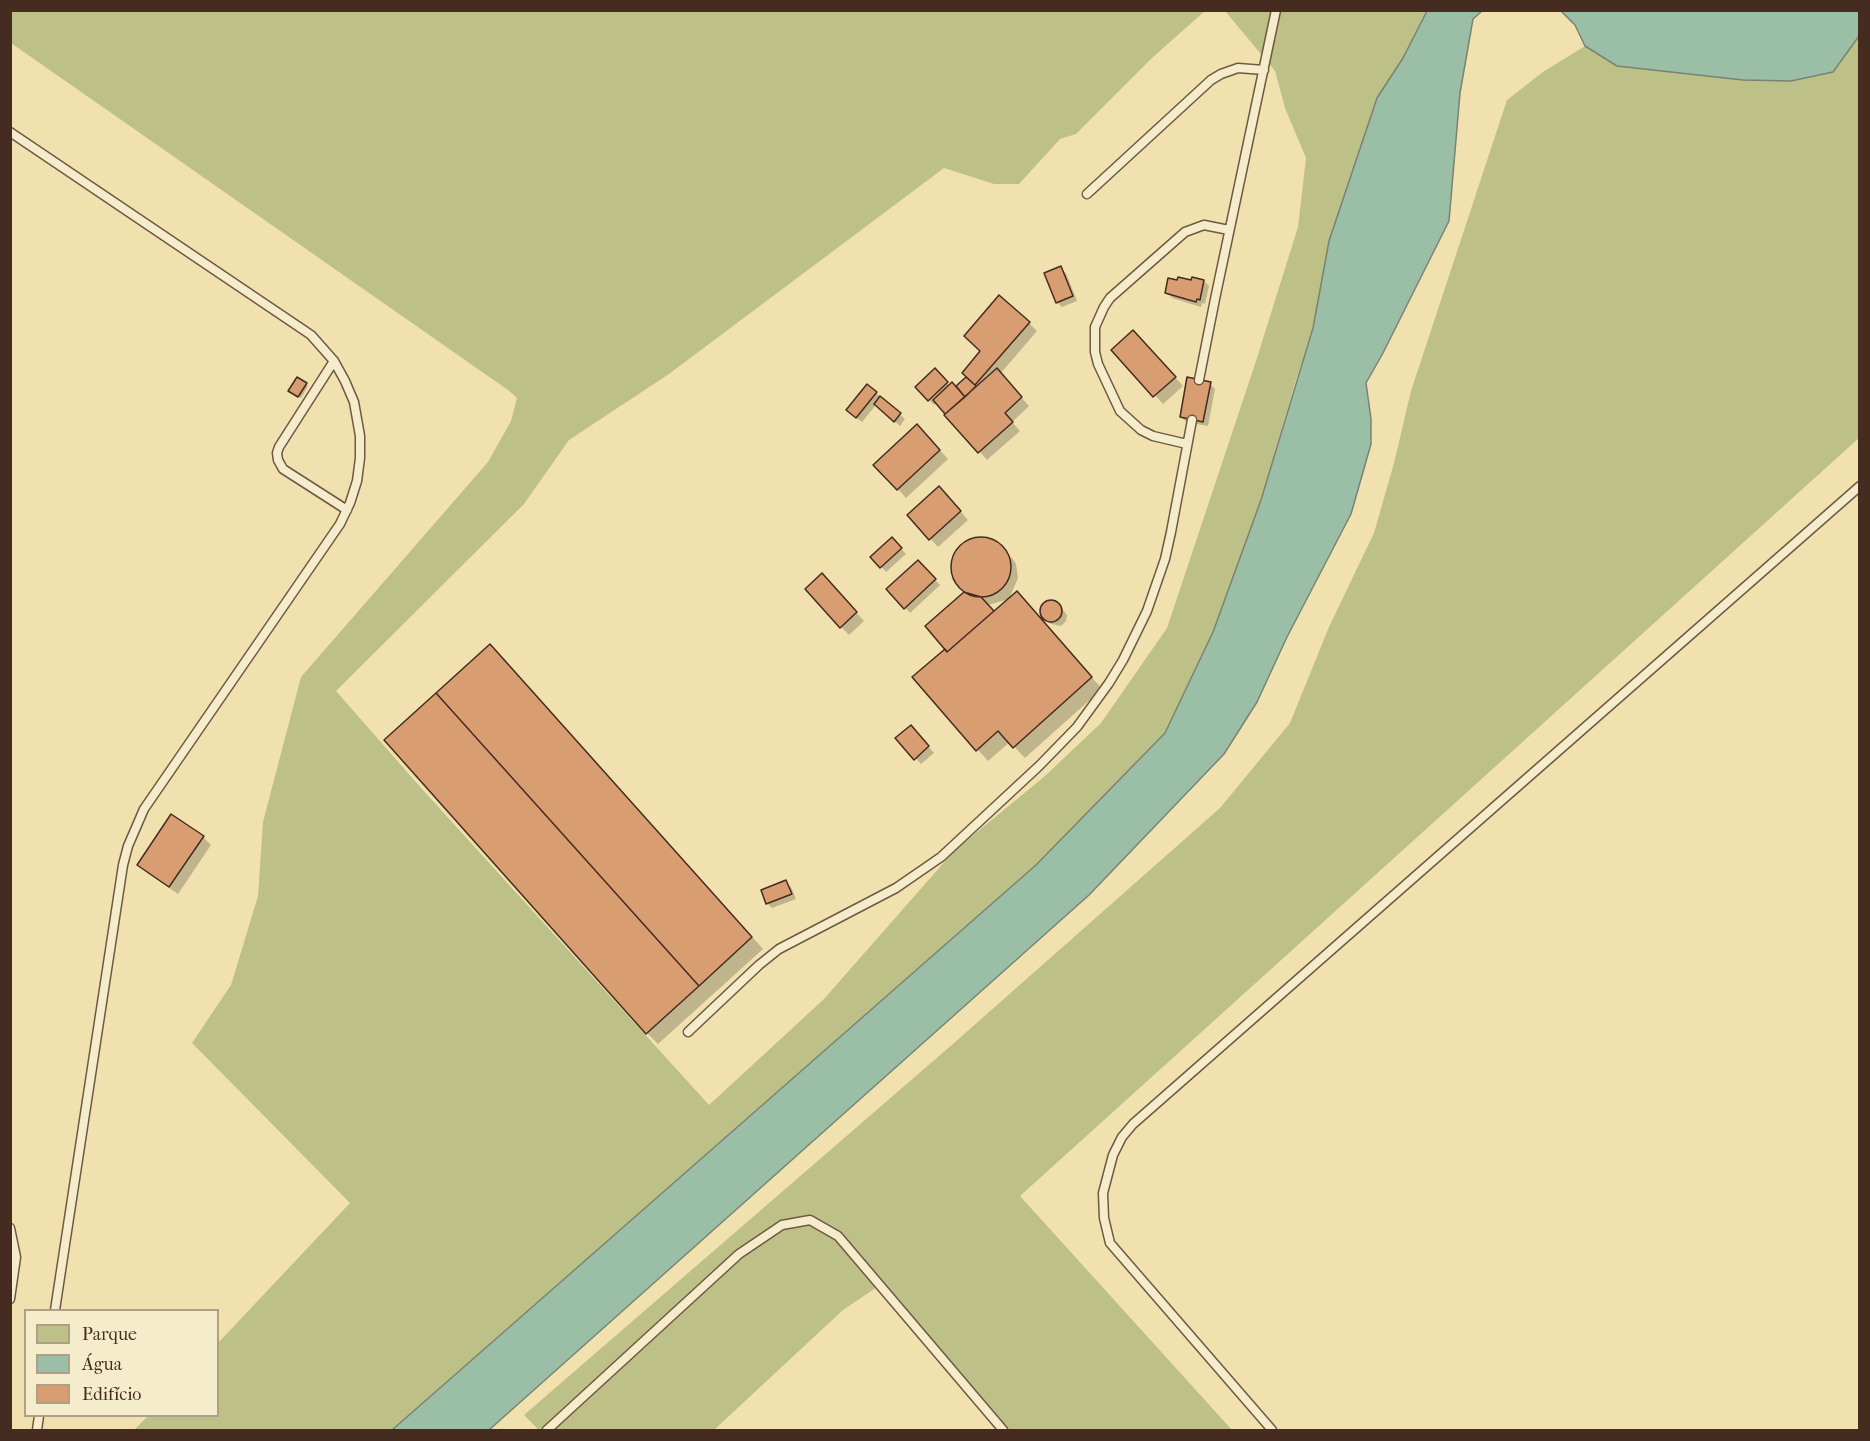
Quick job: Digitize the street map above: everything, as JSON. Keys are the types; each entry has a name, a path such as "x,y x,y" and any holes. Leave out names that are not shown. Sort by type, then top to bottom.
{"lane":[{"path":"1199,380 1276,10"},
{"path":"1087,194 1210,80 1226,71 1238,68 1264,70"},
{"path":"10,132 302,328 334,361 345,381 354,402 360,436 359,470 347,510 340,524 155,793 135,827 123,865 55,1309"},
{"path":"1187,444 1153,436 1141,430 1120,411 1098,364 1095,352 1095,327 1110,298 1185,232 1204,225 1229,230"},
{"path":"334,361 282,441 277,453 283,469 347,510"},
{"path":"688,1032 779,949 896,888 941,857 1039,766 1077,727 1123,660 1147,610 1167,550 1192,420"},
{"path":"1272,1431 1110,1243 1104,1218 1103,1193 1113,1155 1122,1137 1142,1116 1860,486"},
{"path":"547,1431 739,1254 782,1225 810,1220 838,1236 1003,1431"},
{"path":"10,1228 16,1257 10,1299"}],"green space":[{"path":"11,10 1205,11 1153,57 1076,134 1060,139 1019,184 994,184 944,168 669,374 569,440 524,504 336,691 709,1105 824,999 954,851 1045,776 1101,723 1167,628 1298,227 1306,158 1285,108 1275,71 1225,11 1428,11 1354,207 1295,383 1261,500 1213,632 1165,733 1036,865 392,1430 134,1430 147,1417 219,1417 219,1342 350,1203 192,1043 231,985 258,896 263,822 301,677 488,462 511,421 517,398 11,43"},
{"path":"1859,36 1859,438 1020,1196 1232,1430 1005,1430 877,1287 843,1310 714,1430 539,1430 524,1415 954,1043 1220,808 1290,723 1329,627 1374,533 1411,391 1507,100 1543,72 1585,46 1617,66 1743,80 1791,81 1833,72"}],"water":[{"path":"1427,11 1482,11 1473,19 1460,93 1449,221 1366,383 1371,419 1371,444 1351,514 1287,637 1257,702 1224,754 1089,895 489,1430 392,1430 1036,865 1165,733 1213,632 1261,500 1313,328 1329,241 1377,98 1403,58"},
{"path":"1561,11 1859,11 1859,36 1833,72 1791,81 1743,80 1617,66 1585,46 1575,25"}],"building":[{"path":"1061,266 1073,296 1056,303 1044,273"},
{"path":"1178,277 1204,280 1200,300 1197,299 1196,302 1165,293 1168,278 1177,280"},
{"path":"999,295 1030,322 975,385 962,373 980,351 964,336"},
{"path":"1133,330 1176,377 1153,397 1111,350"},
{"path":"935,368 948,382 928,401 915,387"},
{"path":"997,368 1022,397 1005,413 1013,422 978,453 944,415"},
{"path":"297,377 307,383 298,397 288,391"},
{"path":"966,377 976,386 965,397 956,386"},
{"path":"1187,377 1211,382 1203,422 1180,417"},
{"path":"952,382 965,397 945,414 933,400"},
{"path":"867,384 877,392 856,418 846,410"},
{"path":"880,396 901,413 894,422 874,404"},
{"path":"917,424 940,450 897,490 873,465"},
{"path":"939,486 961,511 929,540 907,515"},
{"path":"892,537 902,548 880,568 870,557"},
{"path":"981,537 998,542 1006,550 1011,567 1006,584 998,592 981,597 964,592 956,584 951,567 956,550 964,542"},
{"path":"918,560 936,579 904,609 886,589"},
{"path":"822,573 857,612 840,628 805,589"},
{"path":"1017,591 1092,677 1013,748 998,731 976,751 912,677 945,649 947,652"},
{"path":"964,592 981,597 994,611 947,652 925,626"},
{"path":"1051,600 1059,603 1062,611 1059,619 1051,622 1043,619 1040,611 1043,603"},
{"path":"490,644 752,937 699,986 436,693"},
{"path":"436,693 699,986 646,1034 384,740"},
{"path":"911,725 929,746 914,760 895,738"},
{"path":"171,814 204,836 169,887 137,865"},
{"path":"786,880 792,894 766,904 761,890"}]}
